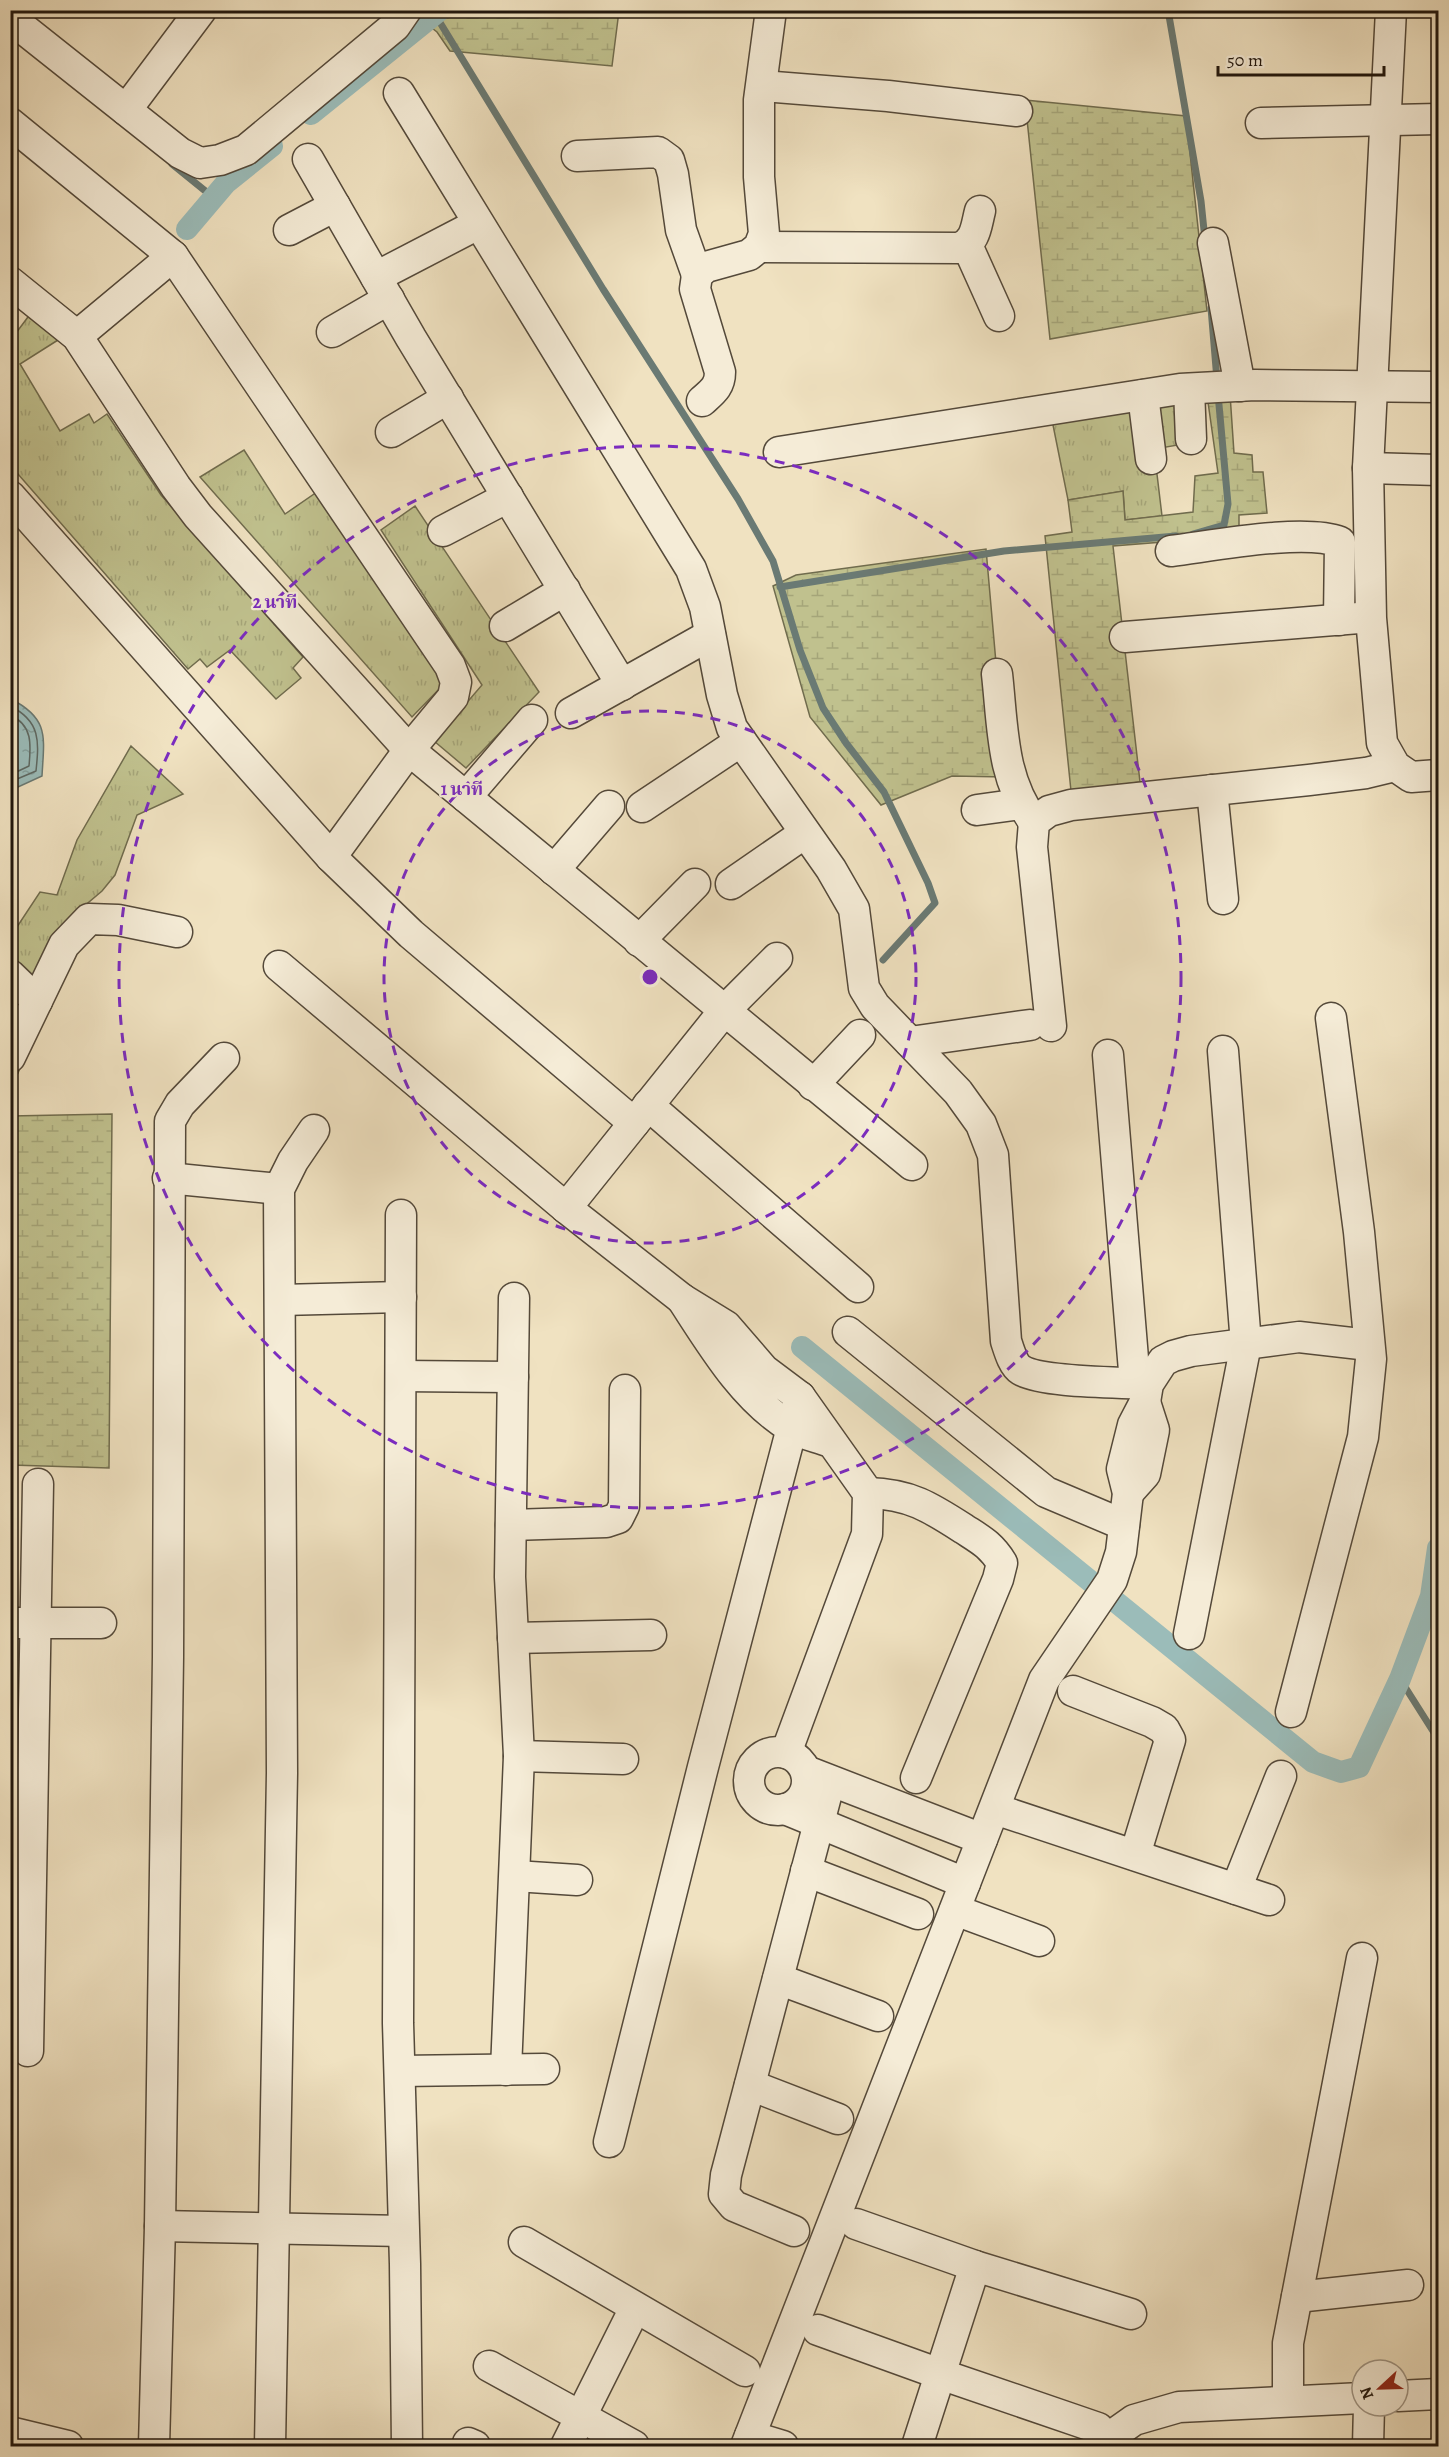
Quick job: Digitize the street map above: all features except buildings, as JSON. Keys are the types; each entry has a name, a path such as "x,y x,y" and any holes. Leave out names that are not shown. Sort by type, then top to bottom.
{"street":[{"path":"126,110 201,10"},
{"path":"17,17 126,110 180,153 200,163 220,160 246,150 395,26 406,10"},
{"path":"697,275 706,267 750,255 759,247 764,234 759,177 759,100 771,10"},
{"path":"1391,10 1368,468 1371,618 1382,743 1395,766 1411,777 1438,775"},
{"path":"762,86 888,96 1017,111"},
{"path":"399,93 691,569 705,607 722,695 732,728 831,869 854,909 864,988 875,1006 958,1092 981,1124 993,1155 1005,1341 1013,1359 1020,1370 1050,1378 1143,1390"},
{"path":"1261,123 1438,119"},
{"path":"10,123 173,256 450,666 456,682 453,698 409,750 331,857"},
{"path":"577,156 658,152 669,160 674,174 681,230 697,275 695,289 720,372 720,382 715,390 702,401"},
{"path":"308,159 382,288 622,685"},
{"path":"289,230 335,206"},
{"path":"759,247 959,248 967,245 972,239 980,211"},
{"path":"332,332 382,288 478,224"},
{"path":"1191,439 1215,387 1213,243"},
{"path":"967,245 999,316"},
{"path":"77,336 173,256"},
{"path":"10,282 77,336 176,487 198,516 409,750 912,1166"},
{"path":"779,452 1143,395 1215,387 1438,387"},
{"path":"1143,395 1152,459"},
{"path":"391,432 448,398"},
{"path":"1368,468 1438,470"},
{"path":"10,496 331,857 411,934 858,1287"},
{"path":"443,531 508,497"},
{"path":"1171,551 1249,541 1319,536 1340,542 1339,620"},
{"path":"505,626 564,590"},
{"path":"1125,637 1371,618"},
{"path":"571,713 710,634"},
{"path":"910,1042 1041,1025 1032,847 1028,813 1006,759 998,674"},
{"path":"466,797 532,720"},
{"path":"642,807 741,741"},
{"path":"976,810 1028,813 1049,811 1071,805 1366,773 1395,766"},
{"path":"1212,790 1224,899"},
{"path":"554,870 609,806"},
{"path":"731,884 805,833"},
{"path":"639,941 695,884"},
{"path":"10,1057 64,945 89,919 118,920 177,932"},
{"path":"566,1208 724,1011 777,958"},
{"path":"279,966 566,1208 682,1299 726,1326 765,1370 800,1397 868,1493 867,1534 807,1768 807,1780 801,1798 794,1805 775,1810 766,1807 752,1793 749,1784 750,1773 760,1758 768,1753 807,1768 982,1839"},
{"path":"10,975 37,1001"},
{"path":"1292,1712 1363,1437 1371,1359 1359,1232 1331,1018"},
{"path":"813,1085 860,1035"},
{"path":"1189,1634 1245,1344 1222,1051"},
{"path":"783,2446 748,2441 1044,1680 1112,1580 1118,1567 1128,1493 1145,1474 1154,1430 1143,1390 1108,1054"},
{"path":"154,2446 160,2226 168,1657 170,1121 174,1111 224,1058"},
{"path":"270,2446 282,1773 279,1189 293,1161 314,1130"},
{"path":"168,1178 279,1189"},
{"path":"401,1215 398,2011 407,2446"},
{"path":"281,1300 401,1297"},
{"path":"506,2070 519,1756 513,1638 511,1525 514,1298"},
{"path":"682,1299 711,1344 755,1400 792,1428 830,1442"},
{"path":"848,1332 1046,1492 1124,1525"},
{"path":"1143,1390 1163,1361 1191,1351 1299,1337 1369,1345"},
{"path":"401,1376 513,1377"},
{"path":"511,1525 606,1522 618,1518 624,1506 625,1390"},
{"path":"609,2142 703,1767 800,1397"},
{"path":"28,2051 20,1996 23,1624 38,1484"},
{"path":"868,1493 889,1493 927,1504 992,1548 1002,1563 998,1579 916,1779"},
{"path":"23,1624 101,1623"},
{"path":"513,1638 651,1635"},
{"path":"1073,1691 1152,1722 1164,1729 1170,1740 1135,1855"},
{"path":"519,1756 623,1759"},
{"path":"703,1767 749,1784"},
{"path":"794,2231 734,2206 724,2194 726,2175 819,1823 807,1768"},
{"path":"1236,1889 1281,1776"},
{"path":"785,1809 819,1823 1039,1941"},
{"path":"995,1809 1269,1900"},
{"path":"806,1872 918,1914"},
{"path":"515,1876 577,1880"},
{"path":"1288,2401 1288,2343 1362,1958"},
{"path":"778,1979 878,2016"},
{"path":"400,2071 544,2069"},
{"path":"750,2085 838,2119"},
{"path":"856,2224 975,2266 1131,2313"},
{"path":"160,2226 403,2231"},
{"path":"525,2242 746,2371"},
{"path":"917,2446 975,2266"},
{"path":"1297,2297 1408,2285"},
{"path":"566,2446 635,2308"},
{"path":"818,2330 1104,2437 1117,2432 1134,2420 1179,2407 1350,2398"},
{"path":"489,2366 634,2446"},
{"path":"1410,2395 1438,2394"},
{"path":"1368,2446 1369,2418"},
{"path":"10,2432 68,2446"}],"green space":[{"path":"421,10 619,11 612,66 450,51 437,32 419,18"},
{"path":"1025,100 1186,116 1207,311 1050,339"},
{"path":"31,313 58,340 20,364 60,431 89,414 94,423 107,414 161,495 303,657 293,668 301,678 276,699 230,650 207,667 200,659 188,669 11,466 10,341"},
{"path":"1177,394 1184,444 1154,449 1162,516 1125,520 1123,491 1068,500 1051,415"},
{"path":"1230,394 1234,453 1252,455 1253,472 1263,472 1267,513 1239,515 1239,536 1113,546 1140,782 1071,791 1045,536 1072,532 1068,500 1123,491 1125,520 1193,512 1195,476 1218,473 1207,395"},
{"path":"244,450 285,514 317,492 446,682 412,717 200,477"},
{"path":"415,506 539,692 466,768 434,741 482,685 381,530"},
{"path":"986,549 1006,777 952,776 881,805 810,717 773,586 796,575"},
{"path":"131,746 183,794 137,815 115,875 102,891 82,908 18,1073 11,1068 11,936 40,892 57,895 77,840"},
{"path":"112,1114 109,1468 11,1465 11,1116"}],"water":[{"path":"11,699 24,706 38,722 42,731 43,751 42,776 11,788"}],"waterway":[{"path":"311,114 440,10"},
{"path":"1168,10 1201,201 1205,240"},
{"path":"436,16 603,289 738,499 773,561 800,650 823,708 846,743 884,792 928,883 935,903 883,960"},
{"path":"187,229 226,183 272,146"},
{"path":"172,164 214,198"},
{"path":"1211,308 1217,380"},
{"path":"1193,534 1224,525 1228,504 1218,394"},
{"path":"780,587 1004,551 1176,536"},
{"path":"802,1347 1313,1762 1341,1772 1359,1767 1400,1679 1431,1596 1438,1548"},
{"path":"1400,1679 1438,1739"}]}
